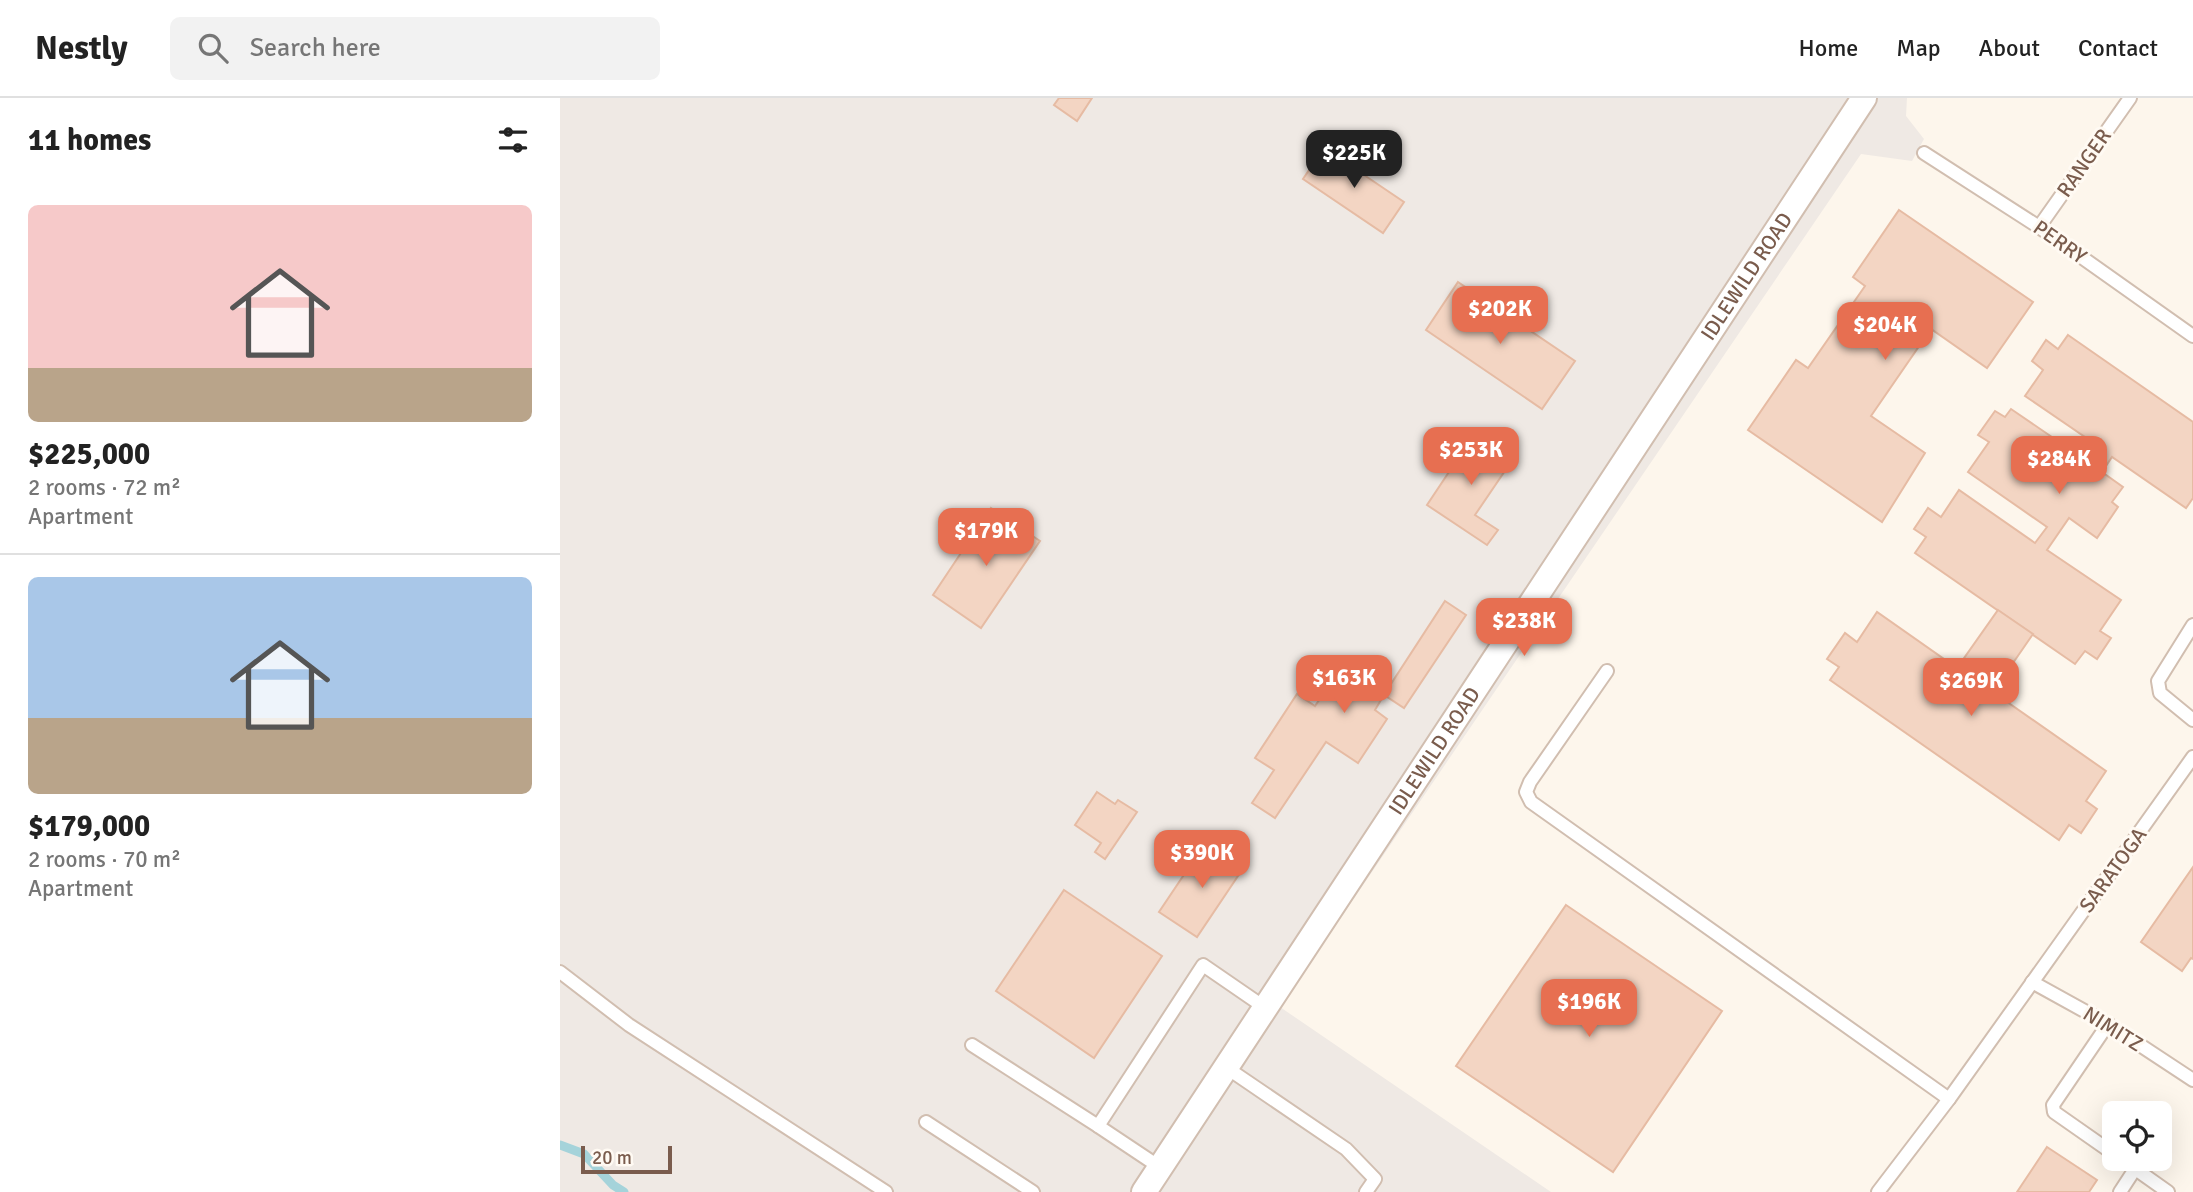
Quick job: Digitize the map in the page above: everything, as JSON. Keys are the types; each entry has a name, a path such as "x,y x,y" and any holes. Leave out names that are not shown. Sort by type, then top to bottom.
{"street":[{"name":"IDLEWILD ROAD","path":"1144,1192 1267,1009 1864,98"}],"lane":[{"name":"RANGER","path":"2039,227 2130,98"},
{"name":"PERRY","path":"1924,153 2039,227 2193,336"},
{"path":"2193,625 2158,681 2160,693 2193,720"},
{"path":"1607,671 1530,782 1526,792 1531,802 1949,1100"},
{"name":"SARATOGA","path":"1878,1192 1949,1100 2193,757"},
{"path":"1098,1126 1203,965 1267,1009"},
{"path":"560,972 629,1025 886,1192"},
{"name":"NIMITZ","path":"2032,982 2108,1024 2193,1080"},
{"path":"2102,1146 2054,1112 2053,1105 2108,1024"},
{"path":"972,1045 1160,1168"},
{"path":"1227,1068 1346,1149 1375,1179 1366,1192"},
{"path":"926,1122 1033,1192"},
{"path":"2120,1192 2134,1171"},
{"path":"2138,1171 2168,1192"}],"shaded area":[{"path":"560,98 1907,98 1906,116 1924,139 1912,161 1861,154 1280,1007 1551,1192 560,1192"}],"building":[{"path":"1059,98 1092,98 1077,121 1054,105"},
{"path":"1324,148 1404,202 1383,233 1303,179"},
{"path":"1899,210 2033,302 1987,368 1931,329 1871,416 1925,453 1882,522 1748,430 1796,360 1808,368 1865,286 1853,277"},
{"path":"1458,282 1575,361 1542,409 1426,330"},
{"path":"2068,335 2193,422 2193,498 2186,508 2112,457 2102,472 2123,487 2112,502 2118,507 2097,538 2069,518 2047,550 2121,600 2100,631 2111,638 2097,659 2085,651 2075,664 1915,553 1926,537 1914,529 1928,508 1941,517 1959,490 2035,543 2047,527 1968,472 1989,442 1978,435 1995,411 2005,417 2011,409 2090,463 2101,448 2025,396 2043,370 2032,361 2046,340 2058,349"},
{"path":"1475,433 1513,459 1475,515 1498,530 1487,545 1427,505"},
{"path":"991,508 1040,541 981,628 933,595"},
{"path":"1445,601 1466,615 1404,708 1384,695 1375,710 1387,719 1358,763 1326,742 1275,818 1252,803 1274,770 1255,758 1297,694 1315,706 1345,662 1387,690"},
{"path":"1998,610 2033,634 1993,692 2106,771 2086,801 2097,809 2081,833 2069,825 2059,840 1830,680 1839,667 1827,659 1845,633 1857,642 1877,612 1957,668"},
{"path":"1097,792 1115,804 1118,800 1137,812 1105,859 1095,852 1101,843 1075,825"},
{"path":"1206,842 1244,867 1197,937 1159,912"},
{"path":"2193,867 2193,959 2191,958 2182,971 2141,942"},
{"path":"1064,890 1162,956 1094,1058 996,991"},
{"path":"1566,905 1722,1011 1613,1172 1456,1066"},
{"path":"2047,1147 2097,1180 2089,1192 2017,1192"}],"waterway":[{"path":"560,1145 584,1154 613,1185 624,1192"}]}
